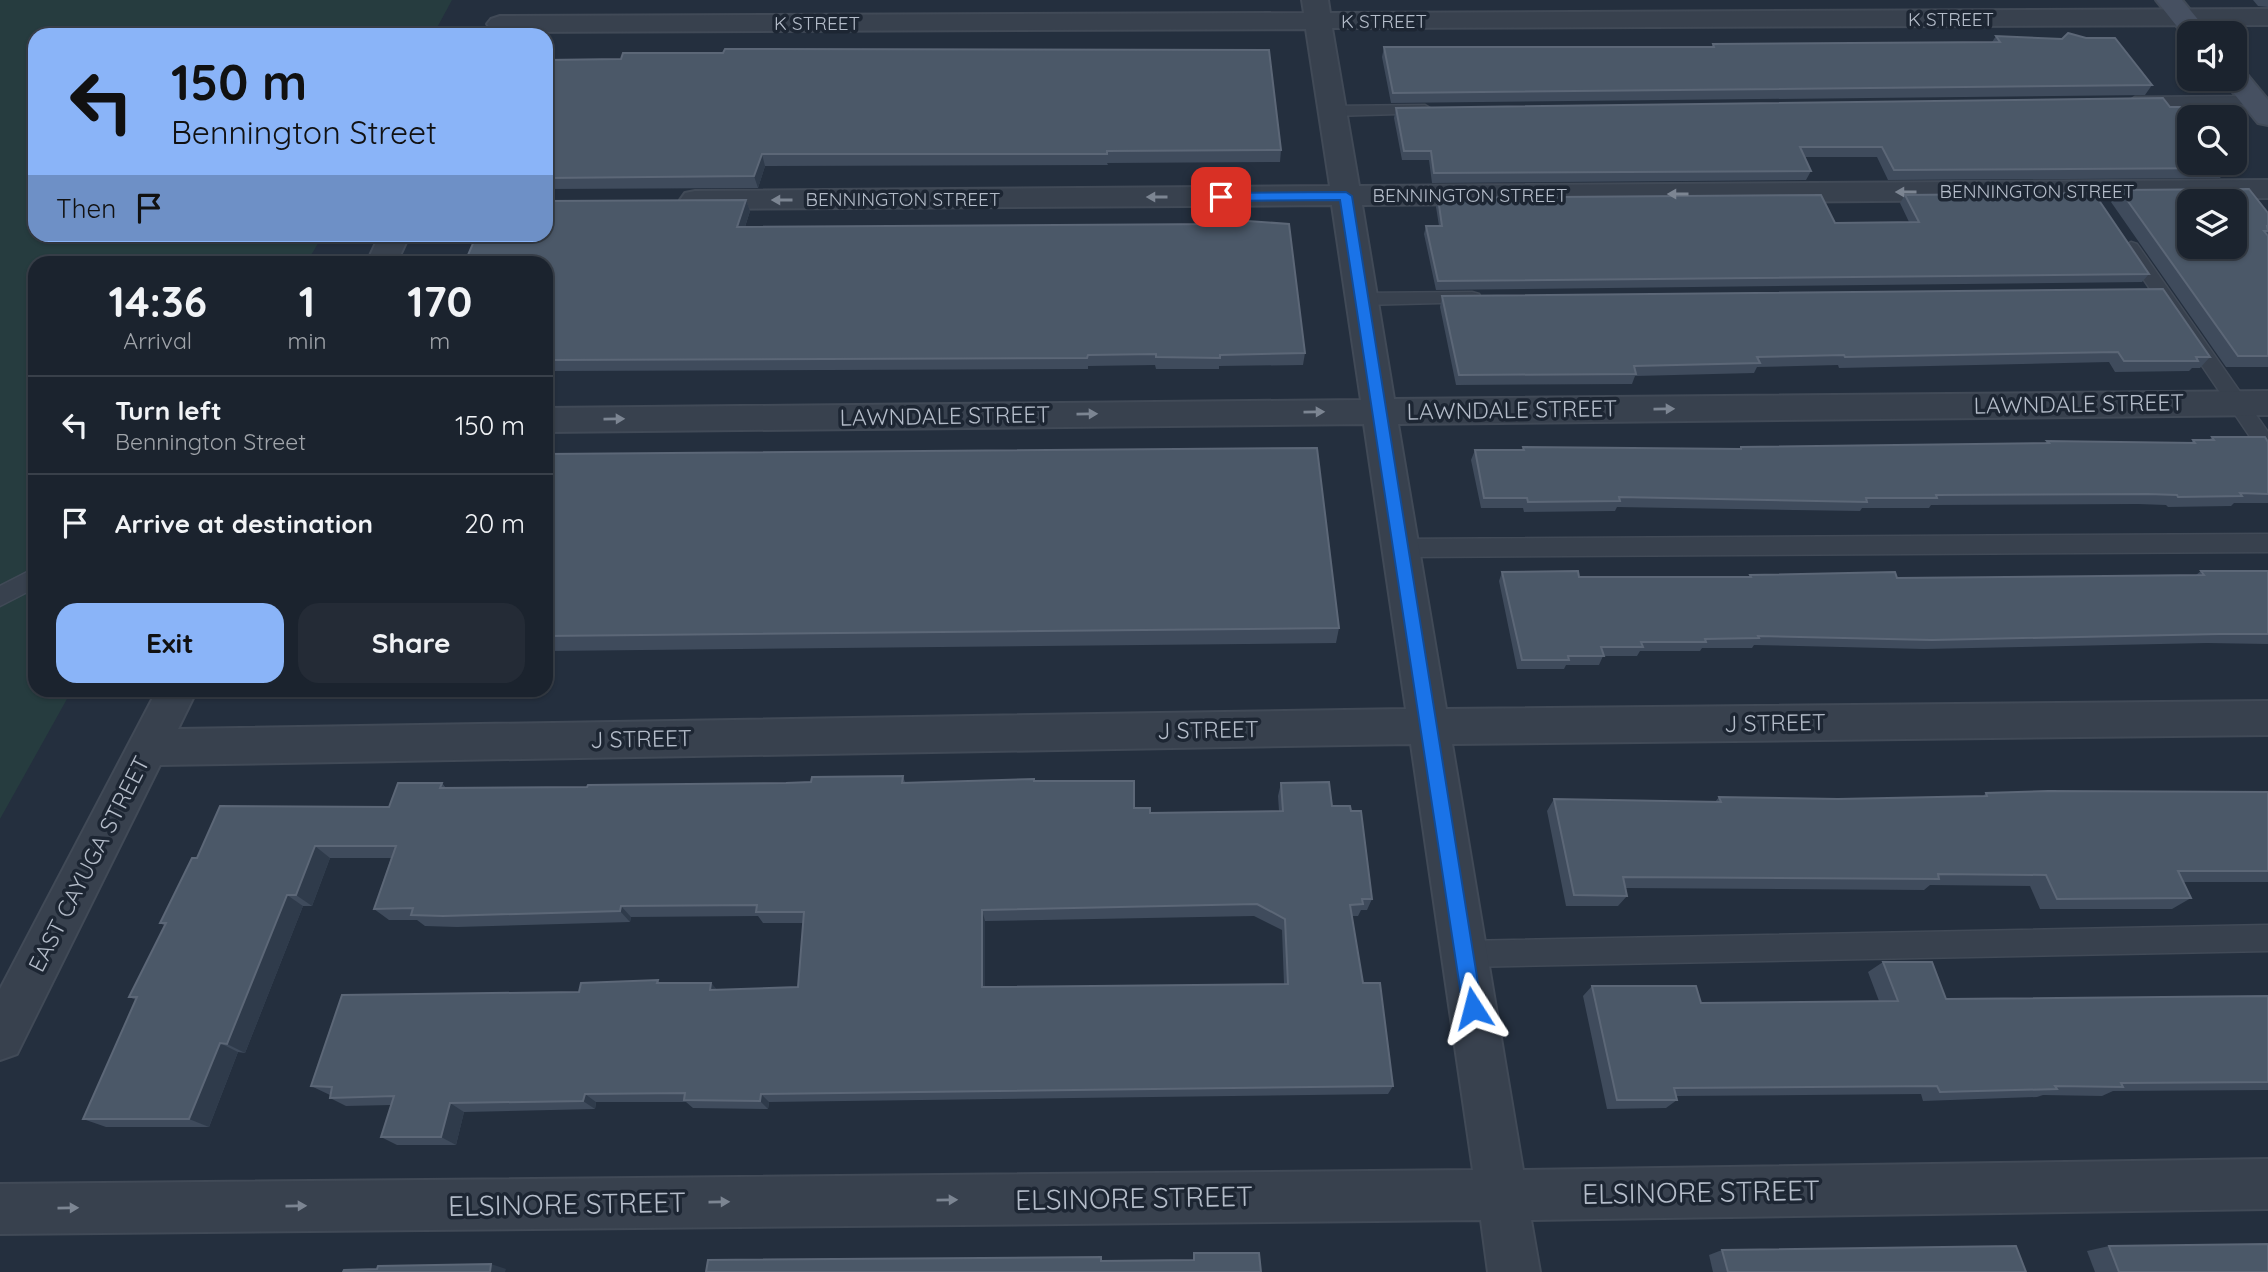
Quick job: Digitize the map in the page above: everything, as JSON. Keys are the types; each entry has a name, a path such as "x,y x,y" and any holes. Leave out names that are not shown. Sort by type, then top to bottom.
{"main road":[{"path":"2246,91 2261,109"}],"street":[{"path":"498,28 512,0"},
{"path":"1316,11 1514,1272"},
{"name":"K STREET","path":"542,28 1316,11 2268,17"},
{"name":"BENNINGTON STREET","path":"662,201 1346,196 2099,202 2268,190"},
{"name":"LAWNDALE STREET","path":"553,420 2253,403"},
{"name":"EAST CAYUGA STREET","path":"0,1037 174,697"},
{"name":"J STREET","path":"149,747 1429,726 2268,718"},
{"name":"ELSINORE STREET","path":"0,1209 1502,1195 2268,1184"}],"lane":[{"path":"2115,103 2261,109"},
{"path":"1332,111 1444,110"},
{"path":"2122,236 2161,291 2253,403 2268,448"},
{"path":"2133,292 2161,291"},
{"path":"1362,299 1485,298"},
{"path":"1400,548 2268,543"},
{"path":"0,597 28,582"},
{"path":"1464,954 2268,938"}],"green space":[{"path":"0,0 452,0 437,28 28,28 28,242 319,242 311,256 28,256 28,697 68,697 0,819"}],"building":[{"path":"2068,33 2086,38 2115,38 2152,85 1393,93 1384,47 1714,47 1713,44 2000,42 1996,36 2062,39"},
{"path":"725,49 1269,50 1281,150 1107,151 1107,154 762,154 754,176 553,178 553,60 621,59 623,53 723,53"},
{"path":"2163,98 2170,107 2177,107 2177,168 1894,170 1882,147 1800,147 1811,171 1434,173 1431,151 1404,151 1396,108"},
{"path":"2247,189 2268,213 2268,231 2264,231 2268,236 2268,356 2238,356 2120,190 2177,190 2177,259 2247,259"},
{"path":"2094,193 2149,274 1438,281 1426,226 1442,226 1438,198 1821,195 1835,223 1919,222 1905,195"},
{"path":"746,200 737,227 1221,224 1220,219 1289,224 1305,353 1220,355 1220,358 1156,357 1156,354 1088,355 1087,358 553,360 553,256 468,256 474,242 553,242 553,201"},
{"path":"2163,289 2210,357 2196,357 2198,361 2124,361 2118,352 1757,357 1760,363 1634,366 1636,374 1459,375 1442,296"},
{"path":"2212,437 2265,437 2268,442 2268,494 2178,497 2148,494 1936,495 1937,498 1866,498 1867,502 1619,497 1620,501 1528,502 1527,498 1484,498 1475,450 1524,450 1523,447 1741,449 2049,443 2047,441 2195,443 2193,440 2214,440"},
{"path":"1317,448 1339,628 553,636 553,454"},
{"path":"1578,571 1579,577 1751,577 1750,575 1895,572 1897,578 2204,575 2201,571 2268,571 2268,634 1932,640 1758,636 1759,638 1705,639 1706,642 1641,642 1643,647 1601,647 1604,656 1568,656 1569,660 1522,660 1502,572"},
{"path":"903,776 902,783 1034,779 1134,781 1134,808 1150,808 1150,813 1283,811 1281,783 1329,782 1332,806 1350,806 1351,811 1361,811 1372,899 1362,899 1363,904 1350,905 1363,983 1380,983 1393,1086 761,1094 760,1101 684,1100 685,1093 585,1094 583,1101 450,1103 441,1137 381,1137 394,1096 330,1098 332,1087 311,1086 342,995 579,992 581,983 658,980 657,983 711,983 710,990 798,987 804,912 756,912 757,905 621,906 620,911 411,915 413,908 374,909 396,846 315,846 296,895 287,895 227,1044 220,1043 189,1119 83,1119 137,997 129,997 166,923 160,923 192,858 197,858 220,806 389,807 398,783 442,783 440,788 587,787 811,782 812,777","holes":["1257,904 1285,919 1288,984 982,987 982,910"]},
{"path":"2268,792 2268,871 2178,871 2191,898 2057,899 2046,875 1938,874 1939,879 1623,877 1627,896 1574,895 1554,799 1721,802 1719,797 1838,799 1987,796 1986,793"},
{"path":"1883,962 1932,962 1946,999 2268,996 2268,1082 2121,1083 2123,1087 2055,1086 2057,1089 1940,1092 1937,1086 1674,1088 1677,1100 1617,1100 1592,986 1696,986 1701,1003 1898,1001"},
{"path":"2268,1244 2268,1272 2119,1272 2109,1246"},
{"path":"2016,1246 2026,1272 1728,1272 1722,1250"},
{"path":"1194,1253 1259,1253 1261,1272 706,1272 708,1260 1101,1257 1101,1261 1194,1260"},
{"path":"491,1264 490,1272 343,1272 377,1269 378,1266"}],"route":[{"path":"1221,197 1346,196 1473,1008"}]}
